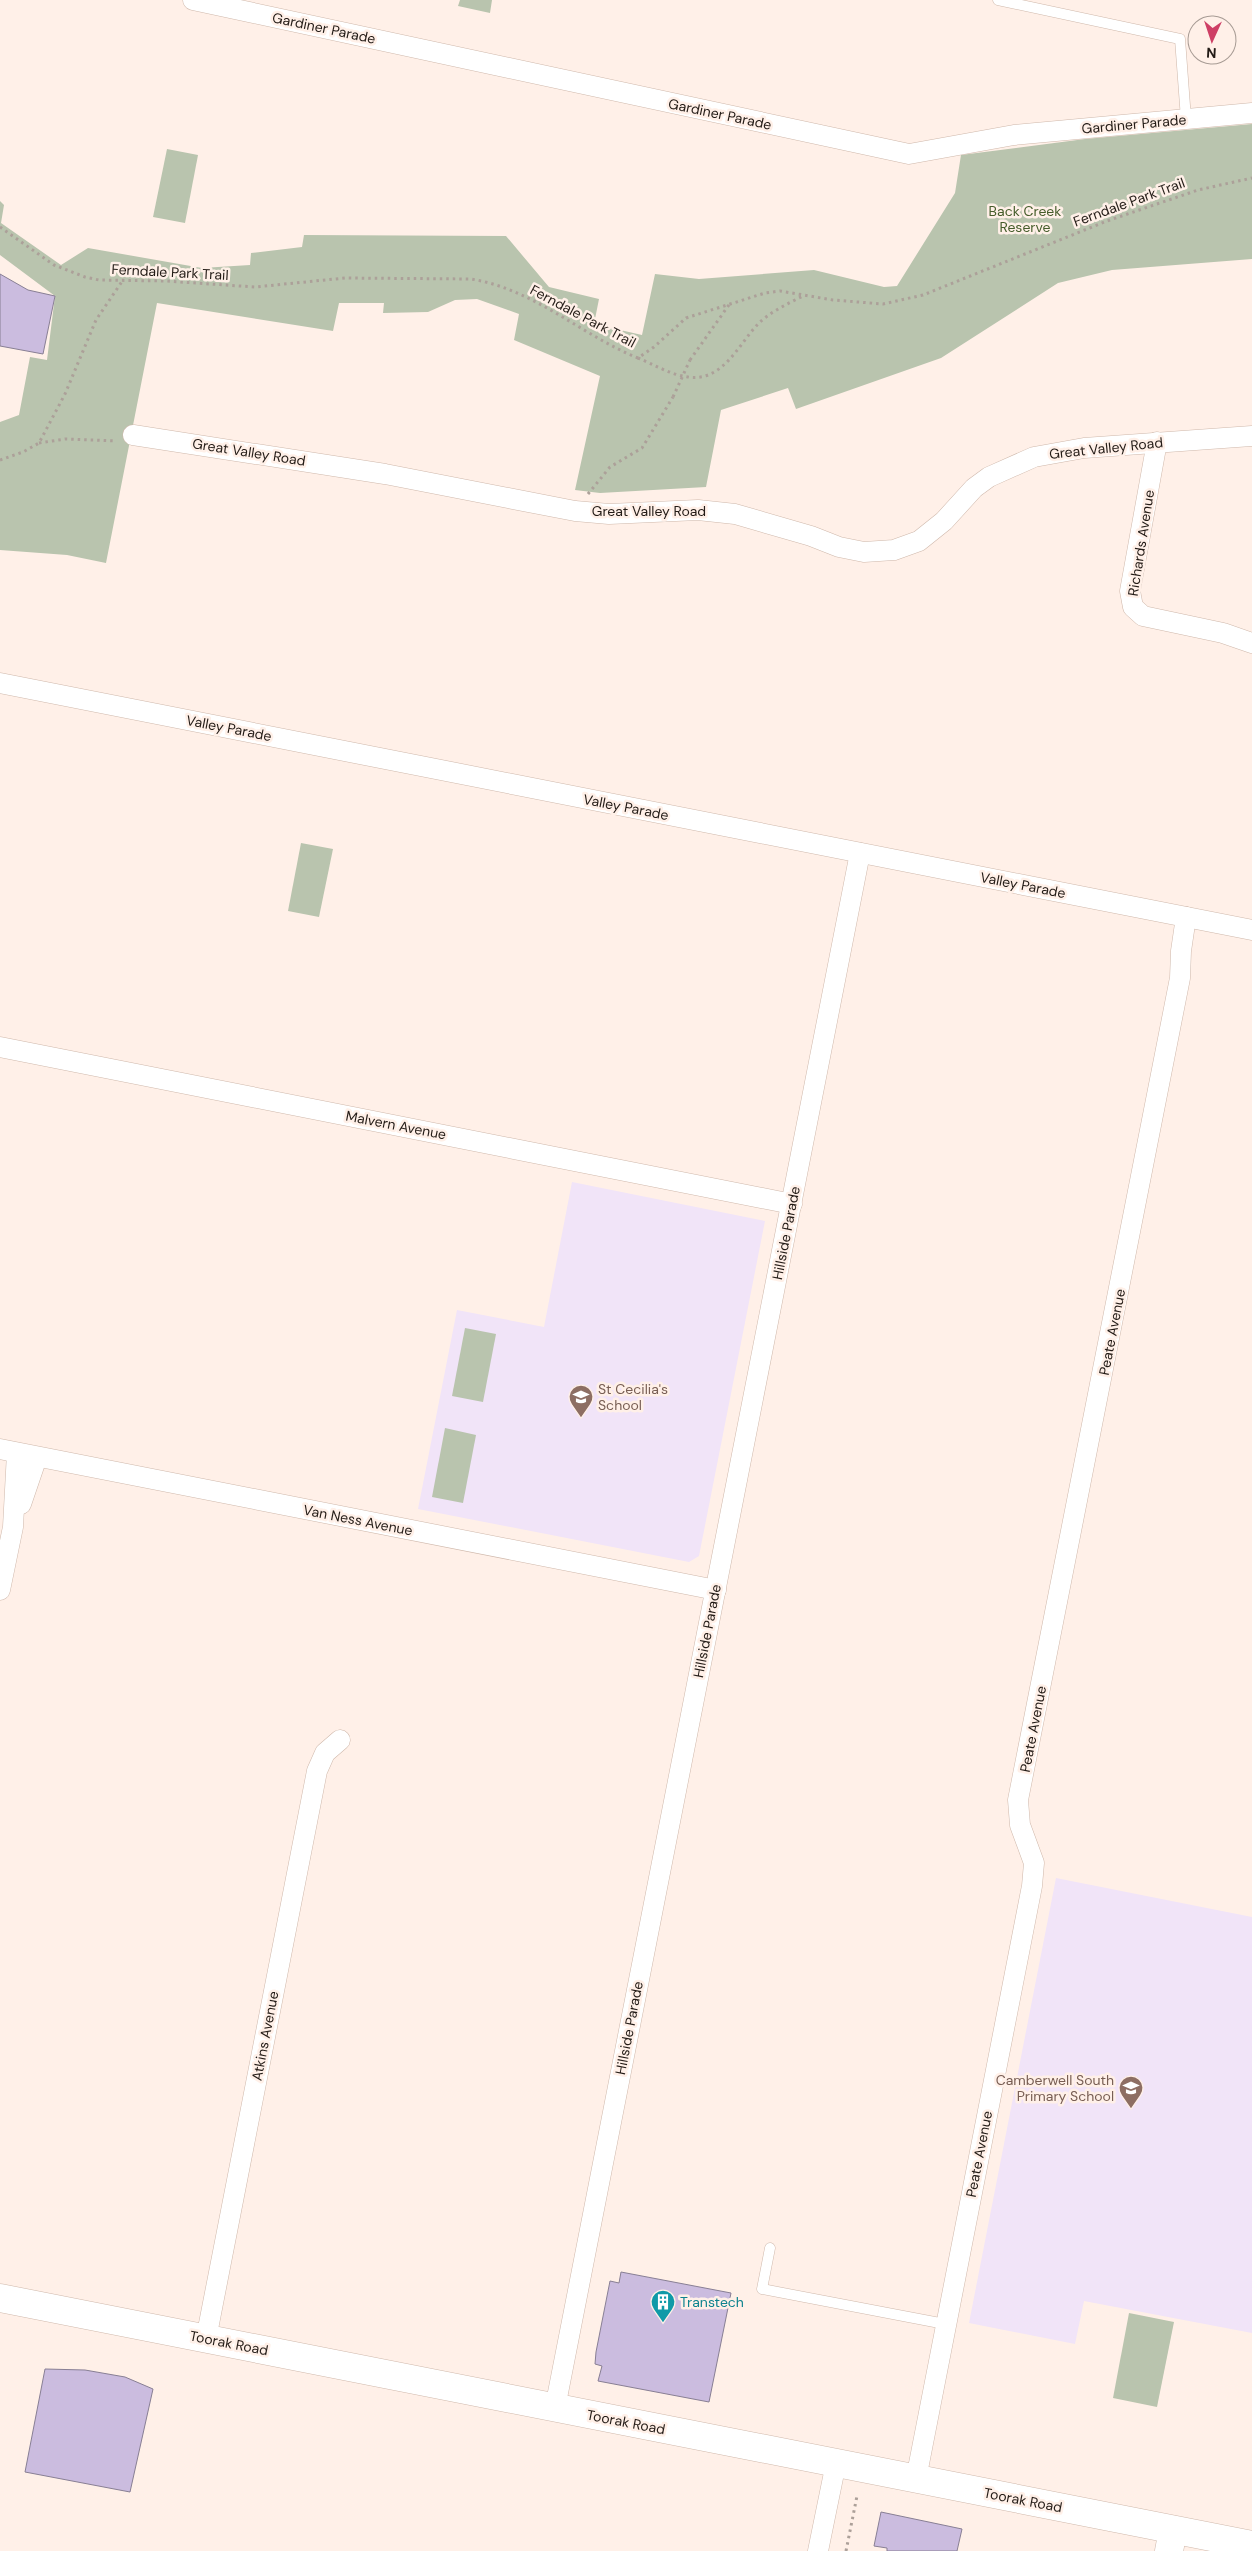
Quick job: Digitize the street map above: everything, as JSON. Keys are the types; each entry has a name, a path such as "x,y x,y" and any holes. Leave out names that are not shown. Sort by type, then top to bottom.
{"highway":[{"name":"Toorak Road","path":"0,2298 916,2479 1171,2540 1252,2545"}],"street":[{"name":"Gardiner Parade","path":"193,0 909,154 1014,135 1252,113"},
{"name":"Great Valley Road","path":"133,435 385,474 575,511 609,514 712,511 760,520 850,550 864,552 894,550 918,541 944,521 974,488 1011,466 1054,452 1157,442 1252,436"},
{"name":"Richards Avenue","path":"1157,442 1130,591 1133,607 1137,612 1150,619 1224,633 1252,643"},
{"name":"Valley Parade","path":"0,683 1252,930"},
{"name":"Hillside Parade","path":"555,2408 860,853"},
{"name":"Peate Avenue","path":"916,2479 1032,1886 1034,1863 1020,1826 1018,1800 1180,978 1181,951 1193,919"},
{"name":"Malvern Avenue","path":"0,1047 792,1204"},
{"name":"Van Ness Avenue","path":"8,1451 716,1590"},
{"path":"8,1451 13,1527"},
{"path":"0,1590 13,1527 37,1457"},
{"name":"Atkins Avenue","path":"206,2339 317,1771 326,1753 340,1740"},
{"path":"818,2551 836,2464"}],"lane":[{"path":"998,0 1180,39 1186,119"},
{"path":"770,2248 762,2289 945,2324"}],"path":[{"name":"Ferndale Park Trail","path":"0,227 54,265 70,272 99,280 233,287 285,285 346,278 471,279 491,282 551,310 602,341 638,358 654,347 686,318 731,302 780,291 862,303 903,301 923,295 1107,221 1198,190 1252,178"},
{"path":"39,442 65,394 96,320 123,280"},
{"path":"638,358 686,377 706,376 728,361 758,324 803,295"},
{"path":"575,511 610,467 642,448 674,397 690,360 731,302"},
{"path":"0,460 23,452 39,442 66,439 118,442 132,440 133,435"},
{"path":"846,2551 857,2496"}],"shaded area":[{"name":"St Cecilia's School","path":"572,1182 765,1221 699,1556 689,1562 418,1509 457,1310 544,1327"},
{"name":"Camberwell South Primary School","path":"1056,1878 1252,1917 1252,2333 1084,2301 1075,2344 969,2323"}],"green space":[{"path":"460,0 492,0 490,13 458,6"},
{"name":"Back Creek Reserve","path":"1252,124 1252,259 1112,270 1058,283 941,358 796,409 788,388 721,410 706,487 600,493 575,490 600,376 514,340 519,314 477,299 455,300 428,312 383,313 384,303 339,303 333,331 157,303 106,563 67,555 0,550 0,422 19,415 30,357 47,360 55,296 0,255 0,201 4,205 1,223 61,265 88,248 202,268 250,265 251,253 302,247 304,235 506,236 549,287 599,299 594,324 642,335 655,274 699,279 814,270 884,287 897,286 955,193 961,155 1085,139"},
{"path":"167,149 198,155 185,223 153,217"},
{"path":"301,843 333,849 319,917 288,911"},
{"path":"465,1328 496,1334 483,1402 452,1396"},
{"path":"445,1428 476,1435 463,1503 432,1497"},
{"path":"1129,2313 1174,2322 1157,2407 1113,2398"}],"building":[{"path":"0,274 28,290 55,296 43,354 0,346"},
{"name":"Transtech","path":"621,2272 731,2293 709,2402 598,2381 602,2366 595,2364 596,2352 610,2281 619,2283"},
{"path":"45,2369 85,2370 125,2377 153,2389 130,2492 25,2472"},
{"path":"881,2512 962,2529 957,2551 887,2551 887,2548 874,2546"}],"place":[{"name":"St Cecilia's School","path":"581,1418"},
{"name":"Camberwell South Primary School","path":"1131,2109"},
{"name":"Transtech","path":"663,2323"}]}
